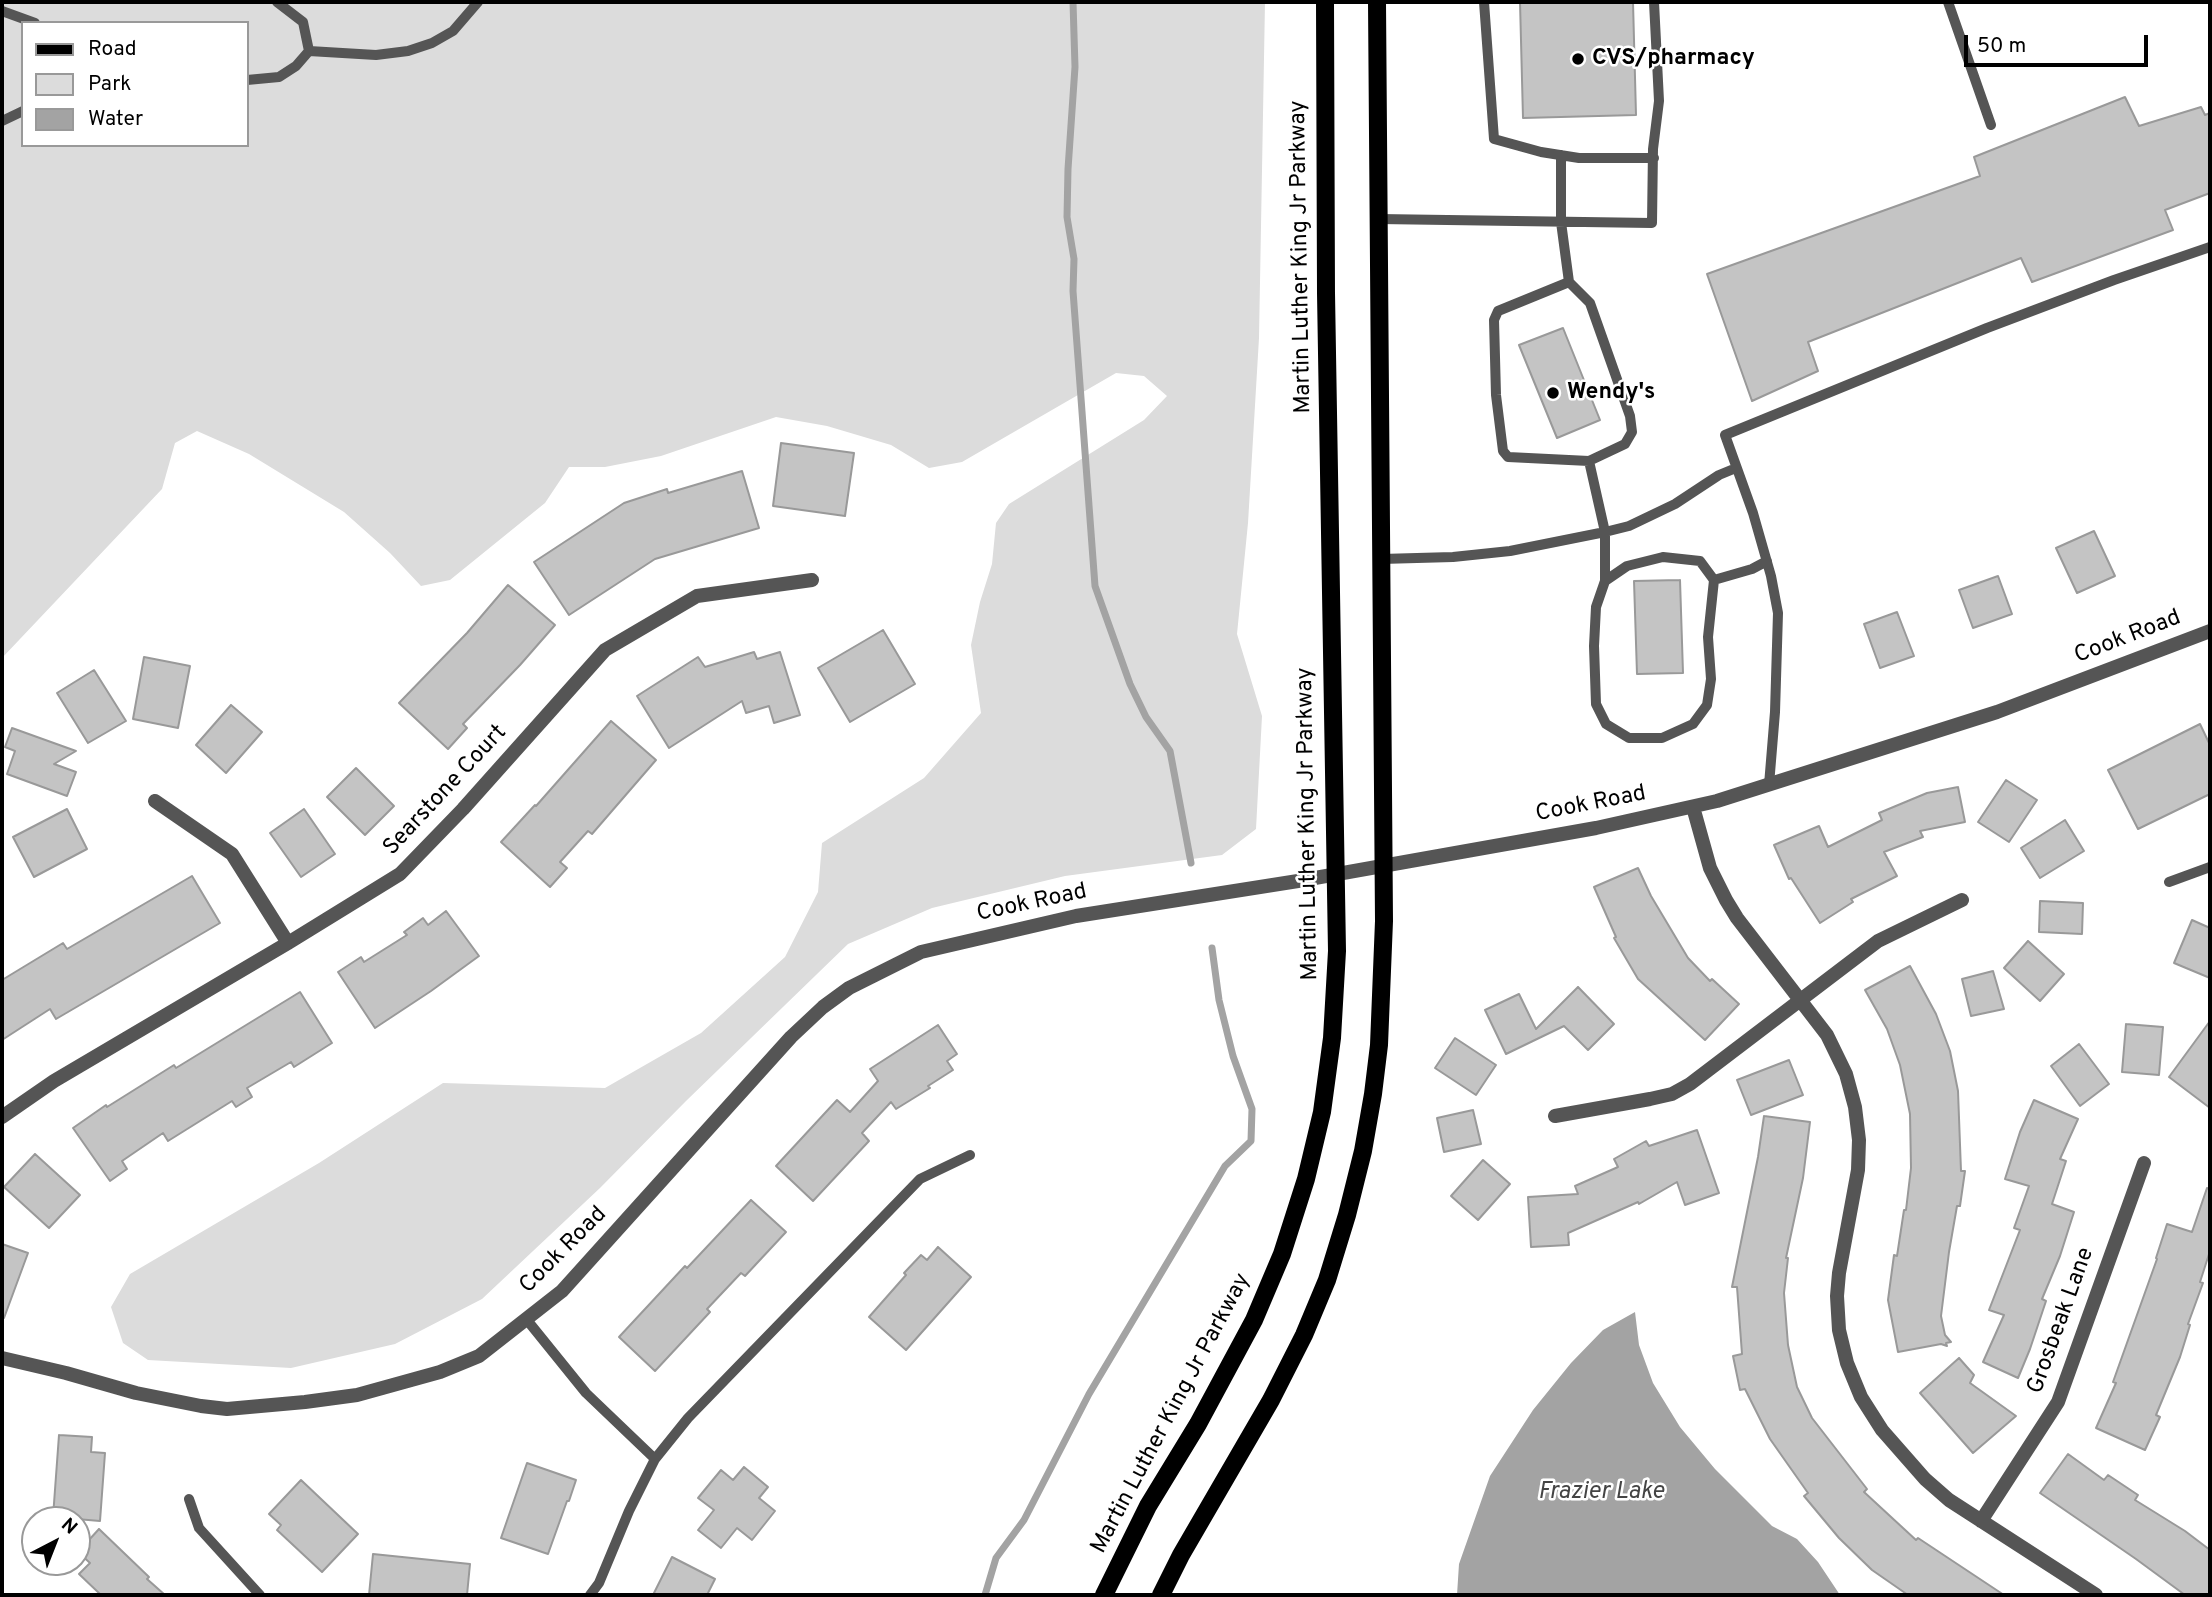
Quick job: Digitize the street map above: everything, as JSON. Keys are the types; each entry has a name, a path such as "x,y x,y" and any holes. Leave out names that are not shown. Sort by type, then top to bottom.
{"main road":[{"name":"Martin Luther King Jr Parkway","path":"1104,1595 1148,1506 1198,1424 1254,1320 1282,1254 1306,1179 1322,1112 1332,1038 1337,951 1326,293 1325,2"},
{"path":"1161,1595 1181,1555 1271,1400 1304,1335 1327,1280 1350,1202 1373,1094 1383,974 1377,2"}],"street":[{"name":"Searstone Court","path":"2,1117 54,1081 400,874 463,809 605,650 696,596 811,580"},
{"name":"Cook Road","path":"2,1358 136,1393 227,1409 357,1395 440,1372 480,1356 562,1291 791,1037 823,1007 849,988 921,952 1076,916 1383,867 1596,828 1693,807 1997,712 2210,632"},
{"path":"155,801 232,854 288,943"},
{"path":"1693,807 1710,867 1726,900 1737,918 1801,999 1832,1044 1846,1074 1855,1107 1859,1140 1858,1170 1837,1296 1839,1330 1847,1363 1861,1397 1882,1430 1925,1479 1949,1500 2096,1595"},
{"path":"1555,1116 1672,1094 1690,1084 1878,941 1962,900"},
{"name":"Grosbeak Lane","path":"1981,1521 2058,1402 2144,1163"}],"lane":[{"path":"277,2 303,22 309,51"},
{"path":"309,51 376,55 408,51 432,43 453,31 478,2"},
{"path":"1485,2 1494,139 1541,152 1579,158 1654,158"},
{"path":"1379,219 1652,223 1653,149 1659,101 1654,2"},
{"path":"1948,2 1992,125"},
{"path":"2,11 30,21"},
{"path":"248,80 279,77 296,66 309,51"},
{"path":"2,121 21,112"},
{"path":"1561,155 1561,222 1569,282 1590,303 1630,416 1632,432 1625,444 1589,461 1508,457 1503,450 1496,395 1494,320 1498,311 1569,282"},
{"path":"1769,785 1775,712 1778,614 1767,561 1726,435 2000,323 2210,247"},
{"path":"1589,461 1605,532 1605,581 1596,607 1594,646 1597,704 1606,724 1629,738 1662,738 1693,724 1707,705 1711,679 1708,637 1714,580 1700,561 1663,556 1627,566 1605,581"},
{"path":"1381,559 1453,557 1510,551 1629,526 1675,504 1719,475 1736,468"},
{"path":"1714,580 1752,569 1767,561"},
{"path":"2169,882 2210,867"},
{"path":"590,1595 599,1583 629,1511 655,1459 688,1418 920,1179 970,1155"},
{"path":"527,1320 586,1393 655,1459"},
{"path":"189,1499 198,1528 260,1595"}],"green space":[{"path":"2,2 1265,2 1259,338 1248,523 1237,634 1262,716 1256,829 1222,855 1065,876 932,908 848,944 600,1188 482,1299 395,1344 291,1368 148,1360 123,1343 111,1307 130,1274 319,1163 443,1083 605,1088 701,1033 785,957 818,892 822,843 924,778 981,713 971,645 992,564 996,523 1009,504 1144,420 1167,396 1144,376 1116,373 962,462 929,468 891,445 827,426 776,417 661,456 605,467 569,467 545,503 450,580 421,586 390,553 344,512 249,454 197,431 175,443 162,489 2,658"}],"water":[{"name":"Frazier Lake","path":"1635,1312 1639,1345 1653,1383 1680,1427 1715,1469 1772,1526 1797,1539 1818,1562 1840,1595 1457,1595 1459,1564 1490,1476 1533,1410 1571,1363 1603,1330"}],"building":[{"name":"CVS/pharmacy","path":"1520,2 1633,2 1636,115 1523,118"},
{"path":"2125,97 2139,126 2201,107 2205,115 2210,113 2210,193 2165,210 2173,230 2032,282 2021,258 1808,342 1818,371 1752,401 1707,274 1980,176 1974,157"},
{"path":"1563,328 1600,420 1557,438 1519,345"},
{"path":"781,443 854,453 845,516 773,506"},
{"path":"742,471 759,528 655,559 569,615 534,562 624,503 667,489 668,493"},
{"path":"2094,531 2115,576 2077,593 2056,548"},
{"path":"1998,576 2012,614 1973,628 1959,590"},
{"path":"1680,580 1683,673 1637,674 1634,581"},
{"path":"508,585 555,625 463,724 467,728 448,749 399,703 467,633"},
{"path":"1897,612 1914,656 1880,668 1864,624"},
{"path":"883,630 915,684 850,722 818,668"},
{"path":"754,652 757,659 780,652 800,715 774,723 769,706 746,713 742,701 669,748 637,696 698,657 705,667"},
{"path":"144,657 190,666 178,728 133,719"},
{"path":"94,670 126,721 88,743 57,693"},
{"path":"231,705 262,732 226,773 196,745"},
{"path":"611,721 656,760 592,834 588,831 560,862 567,868 550,887 501,842"},
{"path":"2200,724 2210,745 2210,794 2138,829 2108,770"},
{"path":"12,728 76,751 54,764 76,772 67,796 7,774 15,751 5,747"},
{"path":"356,768 394,806 365,835 327,797"},
{"path":"2006,780 2037,800 2009,842 1978,822"},
{"path":"1958,787 1965,822 1920,831 1923,837 1884,852 1897,876 1851,899 1853,902 1820,923 1791,878 1789,879 1774,845 1819,826 1828,847 1882,820 1879,813 1927,793"},
{"path":"67,809 87,849 34,877 13,837"},
{"path":"304,809 335,854 301,877 270,833"},
{"path":"2065,820 2084,851 2040,878 2021,848"},
{"path":"1638,868 1651,896 1688,958 1710,981 1712,979 1739,1004 1705,1040 1638,979 1614,938 1616,937 1594,887"},
{"path":"192,876 220,923 56,1019 50,1009 2,1040 2,980 63,943 67,949"},
{"path":"2040,901 2083,903 2082,934 2039,932"},
{"path":"446,911 479,956 375,1028 338,972 361,957 364,962 407,935 404,932 423,918 428,925"},
{"path":"2192,920 2210,928 2210,978 2174,963"},
{"path":"2028,941 2064,974 2040,1001 2004,968"},
{"path":"1910,966 1936,1014 1950,1051 1958,1091 1961,1171 1965,1171 1949,1252 1941,1316 1945,1335 1951,1342 1946,1343 1947,1346 1941,1344 1898,1352 1888,1300 1894,1255 1897,1256 1906,1210 1911,1168 1910,1114 1900,1065 1887,1029 1865,990"},
{"path":"1993,971 2004,1009 1971,1016 1962,979"},
{"path":"1578,987 1614,1024 1588,1050 1564,1026 1506,1054 1485,1010 1519,994 1536,1029"},
{"path":"300,992 332,1043 294,1067 291,1062 247,1088 252,1097 236,1107 232,1101 168,1141 163,1133 122,1161 127,1169 110,1181 73,1128 106,1105 107,1107 174,1065 176,1068"},
{"path":"2210,1021 2210,1108 2169,1077"},
{"path":"2126,1024 2163,1027 2159,1075 2122,1072"},
{"path":"938,1025 957,1054 947,1061 953,1070 896,1109 891,1102 862,1133 869,1141 813,1201 776,1166 837,1100 850,1112 878,1081 870,1069"},
{"path":"1455,1038 1496,1065 1476,1095 1435,1068"},
{"path":"2079,1044 2109,1084 2080,1106 2051,1066"},
{"path":"1789,1060 1803,1095 1751,1115 1737,1080"},
{"path":"2034,1100 2078,1119 2060,1159 2066,1161 2052,1204 2074,1212 2042,1299 2046,1301 2018,1378 1983,1362 2004,1315 1989,1310 2020,1230 2014,1228 2029,1186 2005,1179 2020,1132"},
{"path":"1473,1110 1481,1144 1444,1152 1437,1118"},
{"path":"1764,1116 1810,1122 1803,1178 1786,1258 1784,1293 1788,1345 1797,1387 1812,1418 1867,1489 1864,1492 1916,1540 1918,1538 2004,1595 1908,1595 1872,1570 1839,1538 1804,1496 1808,1493 1770,1439 1745,1389 1740,1390 1733,1356 1742,1354 1737,1287 1732,1287"},
{"path":"1697,1130 1719,1193 1685,1205 1677,1182 1639,1204 1638,1202 1568,1233 1569,1245 1531,1247 1528,1197 1578,1194 1575,1186 1618,1167 1614,1159 1646,1141 1649,1146"},
{"path":"35,1154 80,1195 49,1228 4,1187"},
{"path":"1483,1160 1510,1184 1478,1220 1451,1196"},
{"path":"2207,1188 2210,1189 2210,1251 2200,1282 2203,1283 2188,1324 2190,1325 2180,1357 2156,1415 2160,1417 2145,1450 2096,1428 2116,1383 2113,1382 2167,1224 2192,1232"},
{"path":"751,1200 786,1232 745,1276 741,1273 707,1309 710,1312 655,1371 619,1337"},
{"path":"2,1244 28,1253 4,1318 2,1317"},
{"path":"938,1247 971,1277 906,1350 869,1317 921,1255 927,1260"},
{"path":"1959,1358 1974,1375 1970,1383 2016,1416 1973,1453 1920,1393"},
{"path":"59,1435 92,1437 91,1452 105,1453 100,1521 91,1520 91,1506 54,1506"},
{"path":"2068,1454 2104,1480 2108,1475 2138,1495 2135,1500 2210,1550 2210,1595 2185,1595 2040,1493"},
{"path":"527,1463 576,1480 548,1554 501,1538"},
{"path":"744,1467 768,1487 759,1498 775,1511 752,1540 737,1528 721,1548 698,1530 714,1510 698,1498 721,1470 733,1480"},
{"path":"301,1480 358,1534 322,1572 277,1530 281,1525 269,1514"},
{"path":"99,1529 165,1595 101,1595 81,1576 91,1576 91,1538"},
{"path":"373,1554 470,1564 467,1595 369,1595"},
{"path":"672,1557 715,1579 707,1595 653,1595"}],"waterway":[{"path":"1073,2 1075,67 1067,217 1074,259 1073,291 1095,586 1130,684 1146,717 1170,751 1191,863"},
{"path":"985,1595 996,1558 1024,1520 1089,1394 1225,1166 1251,1141 1252,1109 1233,1056 1219,1000 1212,948"}],"place":[{"name":"CVS/pharmacy","path":"1578,59"},
{"name":"Wendy's","path":"1553,393"}]}
